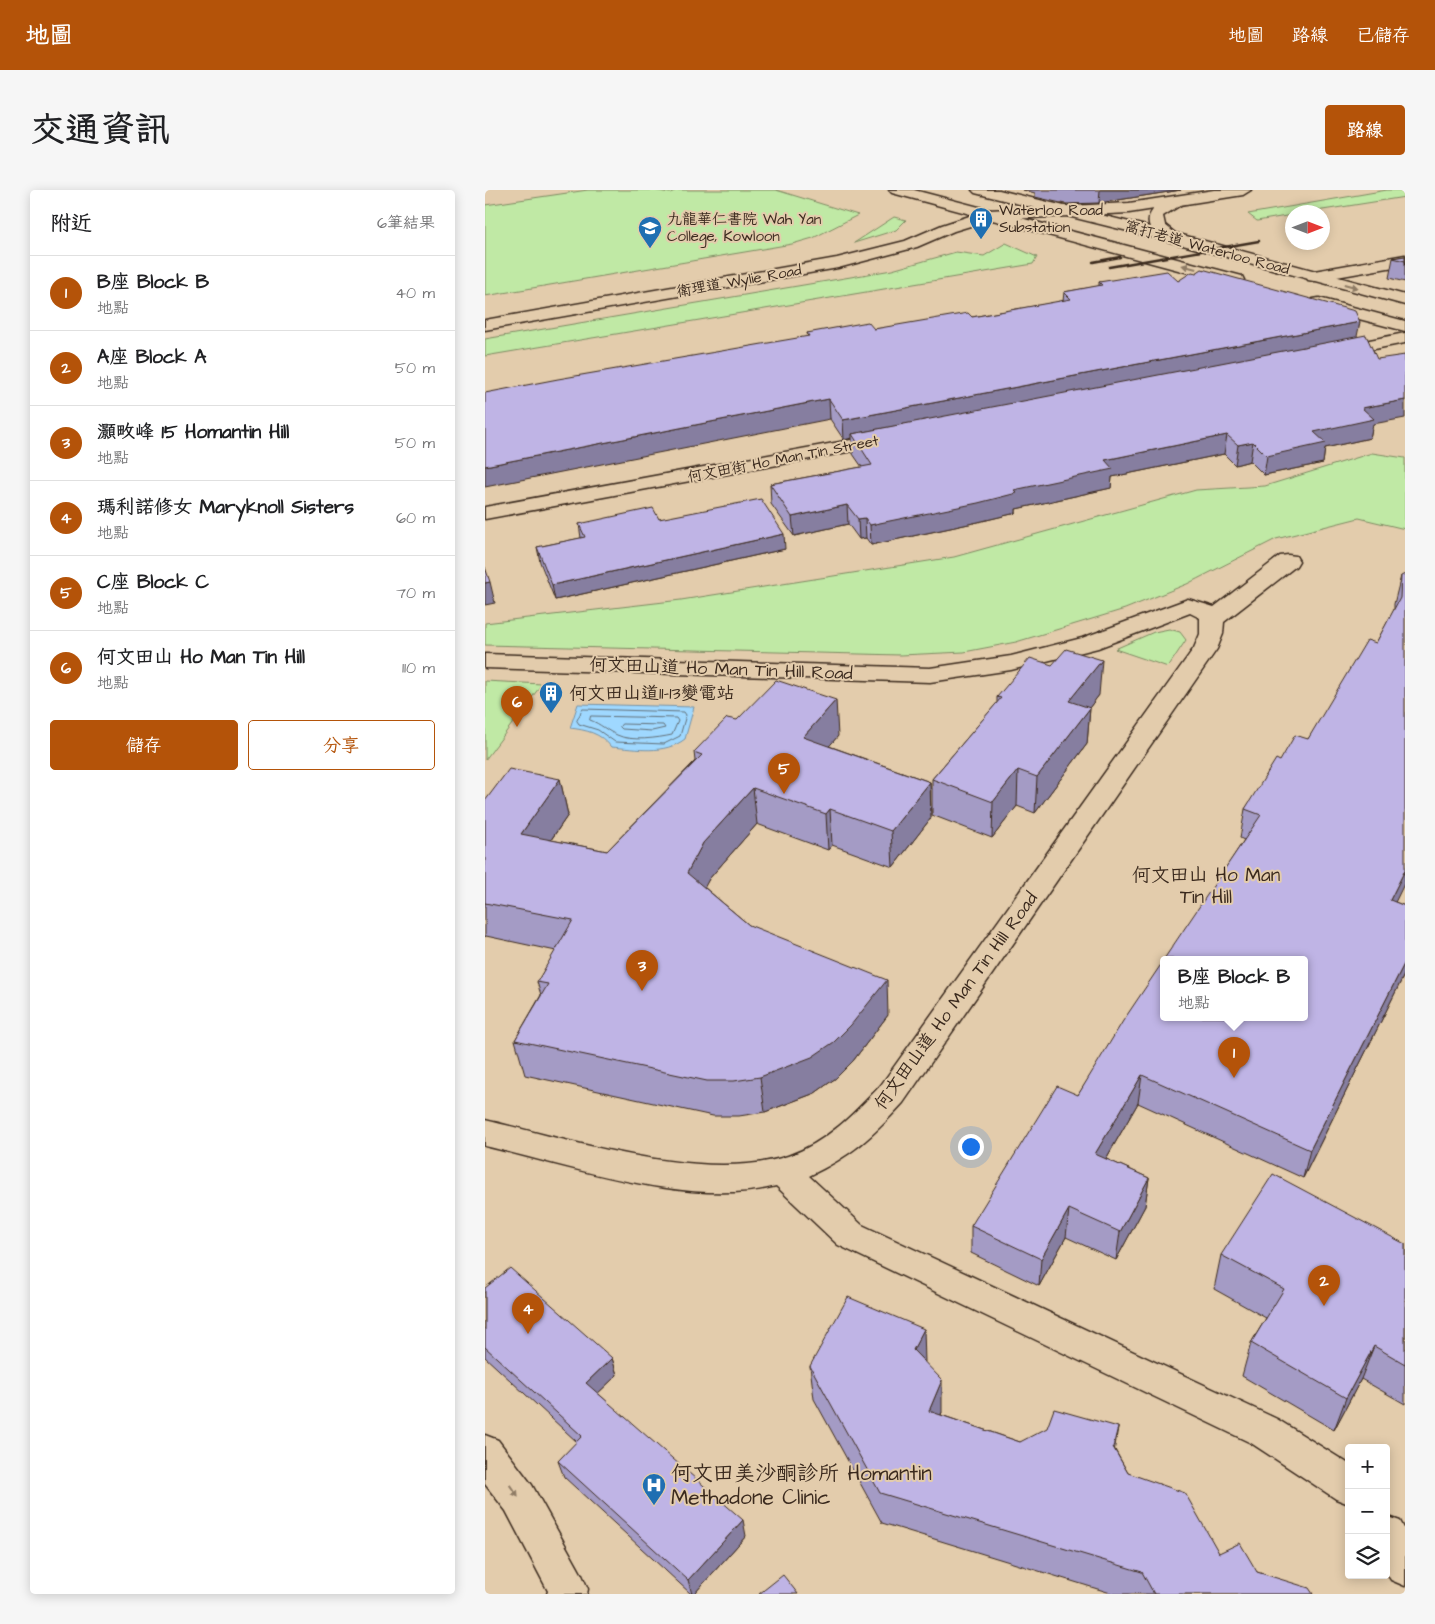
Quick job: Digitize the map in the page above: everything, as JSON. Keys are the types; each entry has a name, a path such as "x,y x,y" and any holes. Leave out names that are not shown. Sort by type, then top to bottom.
{"street":[{"name":"窩打老道 Waterloo Road","path":"897,190 1250,284"},
{"path":"972,190 994,202 997,206 988,215"},
{"name":"窩打老道 Waterloo Road","path":"980,190 1169,236 1405,300"},
{"path":"988,215 1129,208 1243,190"},
{"path":"1169,236 1157,226 1156,214 1179,200"},
{"name":"衛理道 Wylie Road","path":"485,325 838,263 911,244 948,228 988,215"},
{"path":"1314,276 1405,260"},
{"path":"1306,299 1405,326"},
{"path":"1314,356 1405,338"},
{"name":"何文田街 Ho Man Tin Street","path":"485,513 911,435"},
{"path":"1213,619 1288,561"},
{"name":"何文田山道 Ho Man Tin Hill Road","path":"485,661 897,676 930,675 1011,663 1081,645 1188,606 1202,609 1213,619 1213,628 1205,649 892,1094 863,1127 842,1144 814,1160 783,1172 725,1180 668,1176 485,1133"},
{"path":"783,1172 850,1235 1264,1431 1345,1483"},
{"path":"485,1453 519,1498 568,1589 567,1594"},
{"path":"1390,1542 1405,1566"}],"green space":[{"name":"九龍華仁書院 Wah Yan College, Kowloon","path":"588,190 653,190 670,193 677,190 776,190 858,215 813,238 792,244 485,296 485,205"},
{"path":"1387,190 1405,190 1405,197 1330,209 1330,205 1300,205"},
{"path":"1285,208 1285,216 1257,221 1248,214"},
{"path":"894,217 906,220 896,230 854,243"},
{"path":"1006,243 1037,257 1033,264 485,356 485,339 892,270 956,252 984,256"},
{"path":"1372,453 1405,458 1405,529 1359,518 1276,539 1187,584 1125,609 1016,642 964,652 901,655 485,645 485,623 681,600 954,557 1196,490 1265,486"},
{"path":"1169,629 1180,632 1186,640 1168,667 1115,649 1154,632"},
{"path":"485,681 542,684 485,760"}],"water":[{"path":"578,704 694,707 685,739 668,747 640,750 611,747 598,735 570,728"}],"building":[{"path":"1405,256 1405,261 1393,258"},
{"path":"1202,269 1355,311 1360,322 843,420 829,399 485,466 485,393 809,336 807,333 868,322 874,329 968,313 972,317 1071,299 1064,292 1102,285 1099,282 1167,271 1178,281 1192,272 1196,273"},
{"path":"1366,335 1377,359 1405,355 1405,400 1362,408 1374,419 1314,432 1326,443 1267,456 1253,442 1238,445 1227,435 1105,460 1113,469 1014,490 1017,493 978,503 870,525 865,518 858,519 847,505 792,517 770,484 872,465 852,434"},
{"path":"761,499 784,534 552,585 537,547 585,537 579,524 653,508 659,519"},
{"path":"485,567 490,582 485,583"},
{"path":"1405,574 1405,870 1390,900 1405,906 1405,962 1310,1150 1142,1075 1095,1154 1149,1178 1120,1232 1069,1209 1041,1259 971,1226 1057,1086 1078,1095 1123,1021 1160,966 1160,1021 1308,1021 1308,956 1166,956 1261,815 1245,809 1276,759 1280,761 1295,735 1308,739 1367,640 1376,643 1400,598 1401,576"},
{"path":"1066,649 1102,660 1069,701 1090,708 1037,777 1018,770 993,802 932,779 1001,698 997,697 1030,658 1052,665"},
{"path":"776,680 836,700 803,737 930,782 891,831 830,809 826,814 753,788 703,843 687,873 749,925 887,980 851,1025 834,1042 812,1057 760,1077 734,1081 707,1081 515,1040 548,984 537,982 573,920 485,903 485,801 509,769 560,779 521,834 607,851 702,755 694,752 727,718 737,720"},
{"path":"1273,1174 1405,1244 1405,1364 1374,1346 1346,1398 1251,1343 1284,1289 1221,1255"},
{"path":"510,1268 612,1358 586,1383 743,1520 688,1580 558,1461 582,1436 485,1347 485,1288"},
{"path":"848,1297 924,1329 913,1350 942,1380 929,1411 1020,1442 1047,1428 1054,1409 1118,1427 1113,1447 1128,1473 1185,1493 1219,1553 1240,1543 1257,1572 1309,1588 1313,1594 1154,1594 1142,1572 880,1493 810,1366"},
{"path":"783,1575 798,1594 759,1594"}],"railway":[{"path":"1109,267 1259,241"},
{"path":"1093,262 1120,257"}],"place":[{"name":"Waterloo Road Substation","path":"981,240"},
{"name":"九龍華仁書院 Wah Yan College, Kowloon","path":"650,249"},
{"name":"何文田山道11-13變電站","path":"551,714"},
{"name":"何文田山 Ho Man Tin Hill","path":"517,727"},
{"name":"C座 Block C","path":"784,794"},
{"name":"灝畋峰 15 Homantin Hill","path":"642,991"},
{"name":"B座 Block B","path":"1234,1078"},
{"name":"A座 Block A","path":"1324,1306"},
{"name":"瑪利諾修女 Maryknoll Sisters","path":"528,1334"},
{"name":"何文田美沙酮診所 Homantin Methadone Clinic","path":"654,1506"}],"district":[{"name":"何文田山 Ho Man Tin Hill","path":"1206,886"}]}
